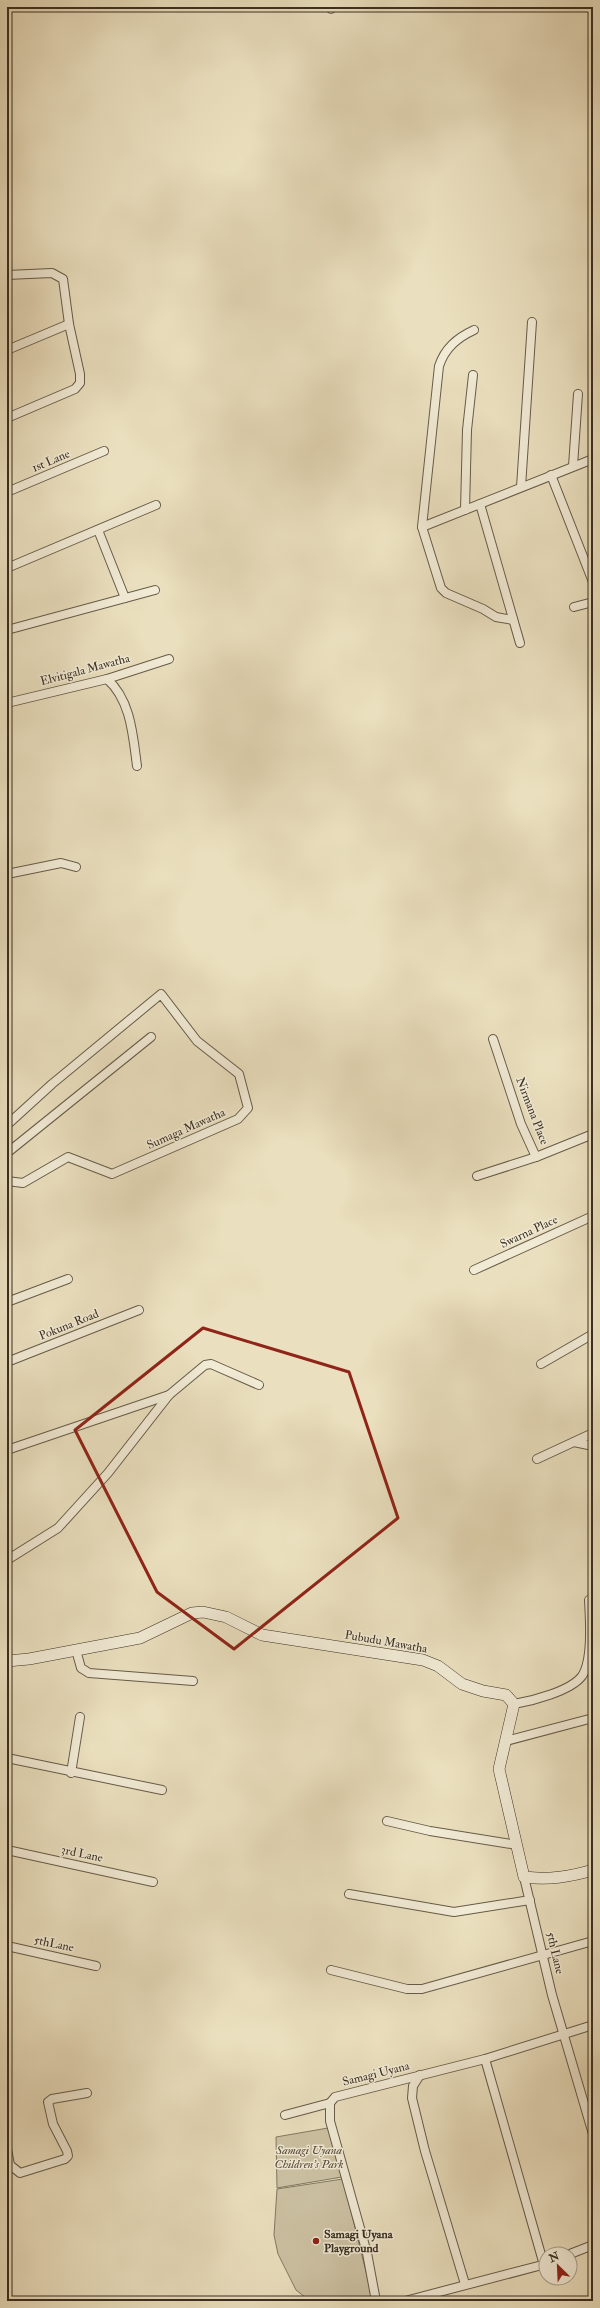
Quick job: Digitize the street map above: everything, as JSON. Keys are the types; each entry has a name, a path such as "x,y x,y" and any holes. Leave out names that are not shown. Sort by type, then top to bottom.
{"street":[{"path":"7,275 58,275 63,279 69,324 80,374 80,383 75,389 7,418"},
{"path":"521,487 532,322"},
{"path":"7,350 69,324"},
{"path":"474,330 460,336 451,344 439,366 422,527 441,588 446,593 483,609 496,618 513,620"},
{"path":"465,510 467,430 473,375"},
{"path":"573,466 578,394"},
{"name":"1st Lane","path":"7,492 104,451"},
{"path":"422,527 593,459"},
{"path":"552,475 593,582"},
{"path":"480,504 520,643"},
{"path":"7,568 156,505"},
{"path":"98,530 125,598"},
{"path":"7,630 154,590"},
{"path":"574,607 593,602"},
{"name":"Elvitigala Mawatha","path":"7,703 107,679 169,659"},
{"path":"107,679 113,684 127,711 137,766"},
{"path":"7,874 61,863 76,867"},
{"name":"Sumaga Mawatha","path":"7,1125 52,1084 161,994 197,1041 240,1074 248,1108 238,1119 112,1174 68,1158 23,1183 7,1181"},
{"path":"7,1153 151,1037"},
{"name":"Nirmana Place","path":"493,1039 521,1124 536,1157 593,1134"},
{"path":"477,1176 536,1157"},
{"name":"Swarna Place","path":"474,1270 593,1216"},
{"path":"7,1302 68,1279"},
{"name":"Pokuna Road","path":"7,1362 139,1310"},
{"path":"541,1364 593,1334"},
{"path":"7,1560 58,1528 108,1473 169,1395 204,1365 211,1364 259,1385"},
{"path":"7,1450 169,1395"},
{"path":"537,1459 593,1433"},
{"path":"574,1442 593,1446"},
{"path":"589,1600 588,1659 581,1677 558,1691 534,1700 514,1704 499,1769 524,1877 543,1879 563,1878 593,1870"},
{"name":"Pubudu Mawatha","path":"7,1661 140,1638 192,1613 203,1612 226,1617 262,1635 423,1660 432,1663 462,1684 483,1691 506,1695 514,1704"},
{"path":"76,1650 81,1668 89,1673 194,1680"},
{"path":"71,1773 80,1717"},
{"path":"506,1742 593,1718"},
{"path":"7,1758 71,1773 162,1790"},
{"path":"387,1821 430,1831 517,1845"},
{"name":"3rd Lane","path":"7,1850 153,1882"},
{"name":"5th Lane","path":"524,1877 564,2034"},
{"path":"349,1894 454,1912 530,1900"},
{"path":"331,1970 407,1989 422,1988 543,1956 593,1941"},
{"name":"5thLane","path":"7,1946 96,1966"},
{"name":"Samagi Uyana","path":"285,2114 330,2103 335,2097 485,2059 593,2025"},
{"path":"564,2034 593,2134"},
{"path":"485,2059 540,2246"},
{"name":"Samagi Uyana","path":"420,2075 412,2086 412,2098 425,2151 465,2284"},
{"path":"7,2149 10,2165 20,2173 65,2159 68,2156 67,2151 53,2124 48,2102 52,2099 87,2093"},
{"path":"330,2103 329,2116 333,2134 367,2253 376,2301"},
{"path":"578,2251 593,2245"},
{"path":"405,2301 538,2266"}],"highlighted area":[{"path":"203,1328 349,1372 398,1518 234,1649 157,1592 75,1430"}],"green space":[{"name":"Samagi Uyana Children's Park","path":"328,2128 342,2177 277,2188 276,2137"},
{"name":"Samagi Uyana Playground","path":"343,2179 370,2288 371,2301 310,2301 296,2290 278,2254 274,2235 277,2189"}],"place":[{"name":"Samagi Uyana Playground","path":"316,2241"}]}
